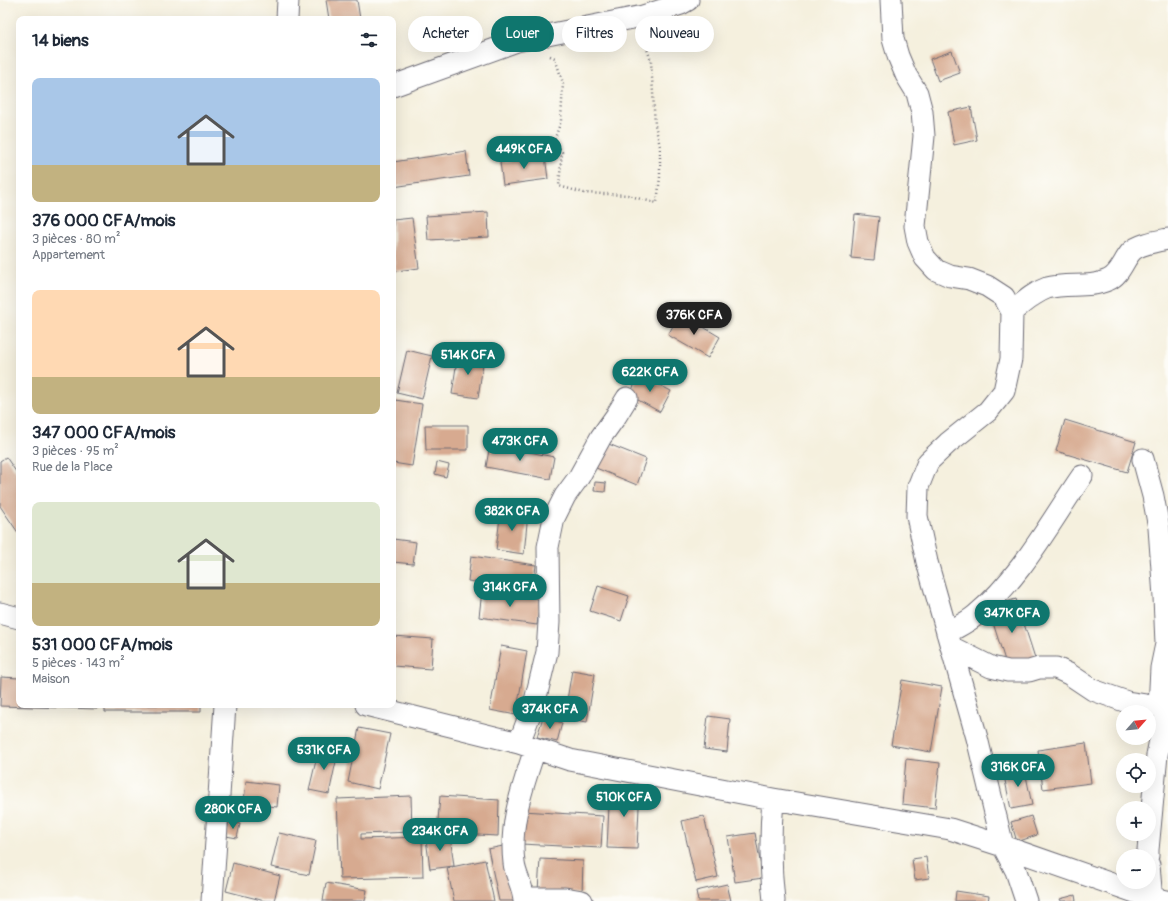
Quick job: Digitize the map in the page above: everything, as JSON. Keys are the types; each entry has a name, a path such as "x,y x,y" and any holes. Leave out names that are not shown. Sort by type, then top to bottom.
{"street":[{"path":"287,16 288,0"},
{"path":"643,16 681,4 688,0"},
{"path":"891,0 893,39 906,75 917,93 922,112 924,136 915,226 918,242 925,258 936,270 950,276 987,286 1004,297 1012,312 1011,359 1004,391 988,411 948,443 928,462 918,487 917,516 927,562 977,738 1003,846 1016,871 1026,901"},
{"path":"396,85 517,41 635,18"},
{"path":"1012,312 1033,294 1048,288 1096,284 1109,280 1120,269 1132,251 1145,244 1168,239"},
{"path":"582,901 564,898 524,900 514,864 514,822 522,789 527,746 535,701 547,652 550,622 548,547 554,518 565,496 578,478 601,437 627,398"},
{"path":"1142,459 1153,496 1159,528 1164,589 1166,644 1161,668 1163,717 1157,755 1148,849"},
{"path":"949,640 1000,593 1032,554 1082,476"},
{"path":"0,613 16,617"},
{"path":"949,640 991,667 1008,671 1029,671 1039,668 1056,668 1069,674 1093,690 1163,717"},
{"path":"212,901 225,708"},
{"path":"378,708 527,746 570,760 773,799 950,829 1157,900"},
{"path":"773,799 770,840 774,901"},
{"path":"1154,889 1157,900"}],"path":[{"path":"549,55 555,58 563,84 561,121 554,141 562,152 559,186 584,193 628,195 657,203 660,177 660,146 655,125 651,61 648,52"}],"building":[{"path":"326,0 357,0 360,16 329,16"},
{"path":"952,51 960,73 938,81 930,59"},
{"path":"971,107 977,140 954,145 948,112"},
{"path":"466,151 469,176 396,187 396,162"},
{"path":"545,156 548,179 503,185 500,162"},
{"path":"488,212 489,237 428,240 426,216"},
{"path":"855,214 879,217 874,260 851,258"},
{"path":"412,218 419,268 396,271 396,220"},
{"path":"680,313 720,337 708,358 668,335"},
{"path":"407,350 432,356 422,399 397,393"},
{"path":"458,353 484,357 478,398 452,394"},
{"path":"640,375 671,391 660,412 629,395"},
{"path":"396,400 422,404 412,466 396,463"},
{"path":"1065,420 1136,442 1127,472 1056,451"},
{"path":"425,425 468,425 468,450 426,450"},
{"path":"606,443 646,459 637,485 596,468"},
{"path":"490,444 554,457 550,479 486,467"},
{"path":"6,457 16,472 16,530 0,506 0,461"},
{"path":"437,462 449,465 446,477 435,474"},
{"path":"595,482 606,483 605,492 594,491"},
{"path":"501,509 528,513 524,554 496,550"},
{"path":"396,539 416,542 413,564 396,562"},
{"path":"471,556 536,565 533,590 468,581"},
{"path":"598,586 629,596 621,621 590,611"},
{"path":"482,591 540,599 537,625 479,617"},
{"path":"1016,599 1036,661 1008,670 988,607"},
{"path":"396,636 433,639 431,669 396,666"},
{"path":"501,646 527,651 516,715 490,710"},
{"path":"572,670 595,674 587,722 564,718"},
{"path":"1,677 16,678 16,706 0,706"},
{"path":"902,680 942,687 931,752 891,745"},
{"path":"65,708 97,708 97,709"},
{"path":"105,708 201,708 201,712 105,712"},
{"path":"708,716 730,719 727,752 704,749"},
{"path":"543,717 562,723 557,742 537,737"},
{"path":"359,728 390,734 378,789 348,782"},
{"path":"1086,743 1091,783 1043,789 1038,750"},
{"path":"319,748 338,752 329,794 309,790"},
{"path":"906,759 940,763 935,808 902,804"},
{"path":"1024,766 1032,805 1011,809 1003,771"},
{"path":"246,781 279,785 277,807 244,803"},
{"path":"610,786 640,787 637,849 607,848"},
{"path":"411,796 412,832 361,834 361,839 422,837 423,877 340,879 337,799"},
{"path":"440,796 499,800 498,836 437,833"},
{"path":"523,811 603,816 601,848 521,844"},
{"path":"704,816 718,877 696,882 682,821"},
{"path":"1031,816 1037,835 1017,842 1011,822"},
{"path":"229,822 240,824 237,838 226,836"},
{"path":"279,833 316,841 309,875 271,867"},
{"path":"755,833 763,878 735,882 728,837"},
{"path":"450,836 454,866 430,869 426,839"},
{"path":"503,846 514,901 499,901 488,849"},
{"path":"926,857 929,878 915,880 912,859"},
{"path":"540,859 583,861 582,894 538,891"},
{"path":"485,860 494,901 454,901 447,868"},
{"path":"233,863 280,876 274,901 265,901 226,891"},
{"path":"326,883 367,890 365,901 323,901"},
{"path":"727,884 731,901 698,901 696,891"},
{"path":"956,891 989,896 988,901 955,901"},
{"path":"1075,895 1076,901 1061,901 1060,899"}]}
